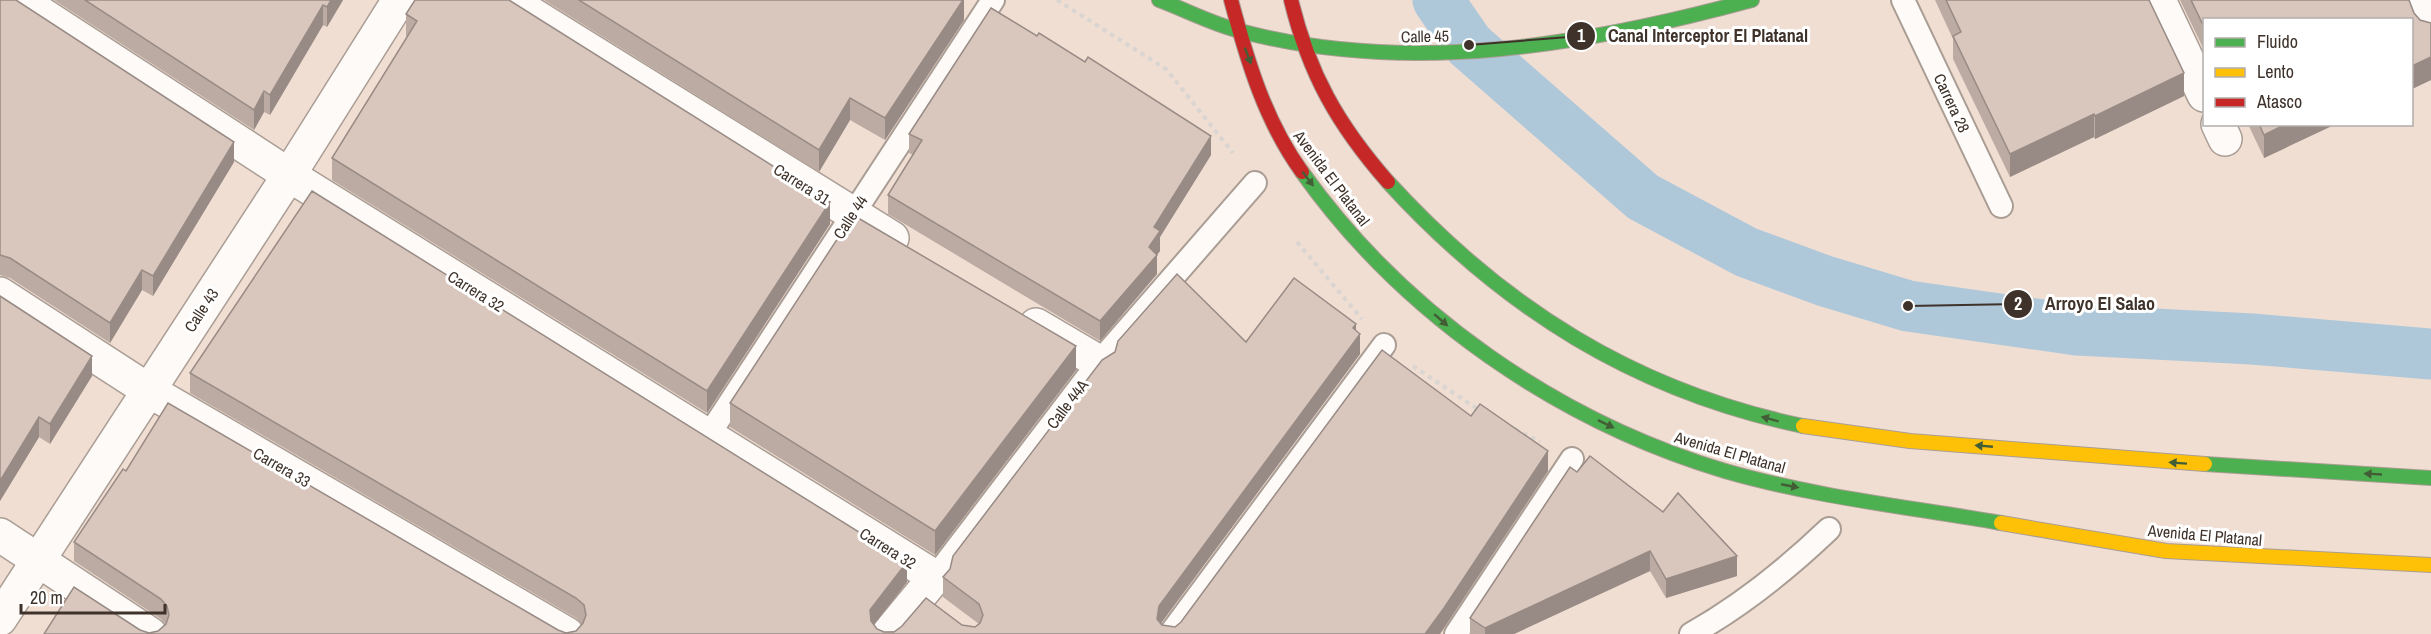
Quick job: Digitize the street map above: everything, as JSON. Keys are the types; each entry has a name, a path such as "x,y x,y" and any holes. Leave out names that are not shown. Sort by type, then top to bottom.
{"main road":[{"name":"Calle 45","path":"1159,0 1239,30 1302,44 1385,53 1475,52 1590,40 1681,21 1752,0"},
{"name":"Avenida El Platanal","path":"1231,0 1239,30 1277,130 1290,154 1338,218 1390,274 1447,325 1508,369 1568,405 1631,437 1696,462 1764,481 2168,551 2431,565"},
{"path":"1291,0 1302,44 1319,86 1384,178 1432,231 1476,269 1542,319 1597,352 1655,380 1705,400 1778,421 1841,433 2171,463 2431,478"}],"street":[{"name":"Carrera 32","path":"20,0 289,175 708,436 930,594"},
{"name":"Calle 43","path":"0,619 289,175 399,0"},
{"name":"Carrera 31","path":"508,0 921,256"},
{"path":"2159,0 2203,91"},
{"path":"2419,0 2431,28"},
{"name":"Carrera 33","path":"0,294 148,390 567,634"},
{"path":"1010,309 1099,362"},
{"path":"0,535 150,634"},
{"name":"Calle 44A","path":"888,634 930,594"}],"lane":[{"name":"Calle 44","path":"708,436 993,0"},
{"name":"Carrera 28","path":"1903,0 2001,206"},
{"name":"Calle 44A","path":"930,594 1099,362 1255,183"},
{"path":"1170,634 1384,345"},
{"path":"1456,634 1572,459"},
{"path":"1691,634 1733,610 1785,571 1829,529"}],"building":[{"path":"0,0 16,0 234,142 153,276 142,270 110,323 10,258 0,255"},
{"path":"85,0 331,0 327,7 323,5 270,95 264,91 254,110"},
{"path":"415,0 509,0 830,202 707,391 332,158 417,21 406,14"},
{"path":"579,0 963,0 885,118 850,98 819,150"},
{"path":"1946,0 2149,0 2184,73 2010,154 1953,36 1961,32"},
{"path":"2191,0 2409,0 2414,13 2420,20 2431,23 2431,57 2413,66 2413,18 2203,18 2203,25"},
{"path":"991,8 1037,36 1039,33 1085,62 1088,57 1211,136 1154,227 1160,231 1149,247 1157,255 1100,321 888,195 922,140 909,134"},
{"path":"2260,126 2282,126 2264,135"},
{"path":"312,191 907,562 870,610 871,621 877,629 884,632 894,632 902,626 926,598 962,625 975,627 980,623 983,615 979,604 943,577 950,569 953,556 1102,360 1115,352 1118,341 1177,274 1246,342 1294,278 1356,324 1353,328 1360,334 1159,606 1157,619 1162,625 1175,627 1181,622 1382,350 1471,416 1480,404 1548,451 1425,634 44,634 74,587 140,630 149,633 158,631 166,624 169,615 167,606 161,599 74,542 123,469 126,471 168,403 558,630 566,633 576,631 583,623 586,615 584,605 576,598 190,373"},
{"path":"853,215 1076,346 935,531 730,403"},
{"path":"0,296 92,356 50,424 39,417 0,481"},
{"path":"1590,456 1663,512 1678,493 1737,556 1666,579 1650,551 1485,628 1470,618 1570,467 1577,472"}],"waterway":[{"path":"1438,0 1469,45 1643,197 1746,252 1825,281 1908,306 2077,330 2252,339 2431,354"}],"traffic: fast":[{"path":"1159,0 1230,28 1304,44 1368,51 1433,53 1498,49 1562,41 1626,30 1752,0"},
{"path":"1302,172 1342,224 1387,272 1436,316 1489,356 1544,392 1603,423 1663,450 1759,480 1828,495 2001,523"},
{"path":"1388,182 1432,227 1478,268 1526,305 1576,338 1628,367 1683,391 1742,411 1803,426"},
{"path":"2205,464 2431,478"}],"traffic: slow":[{"path":"1803,426 1910,441 2205,464"},
{"path":"2001,523 2166,551 2431,565"}],"traffic: jam":[{"path":"1231,0 1267,111 1302,172"},
{"path":"1291,0 1307,52 1327,97 1354,140 1388,182"}],"place":[{"name":"Canal Interceptor El Platanal","path":"1469,45"},
{"name":"Arroyo El Salao","path":"1908,306"}]}
